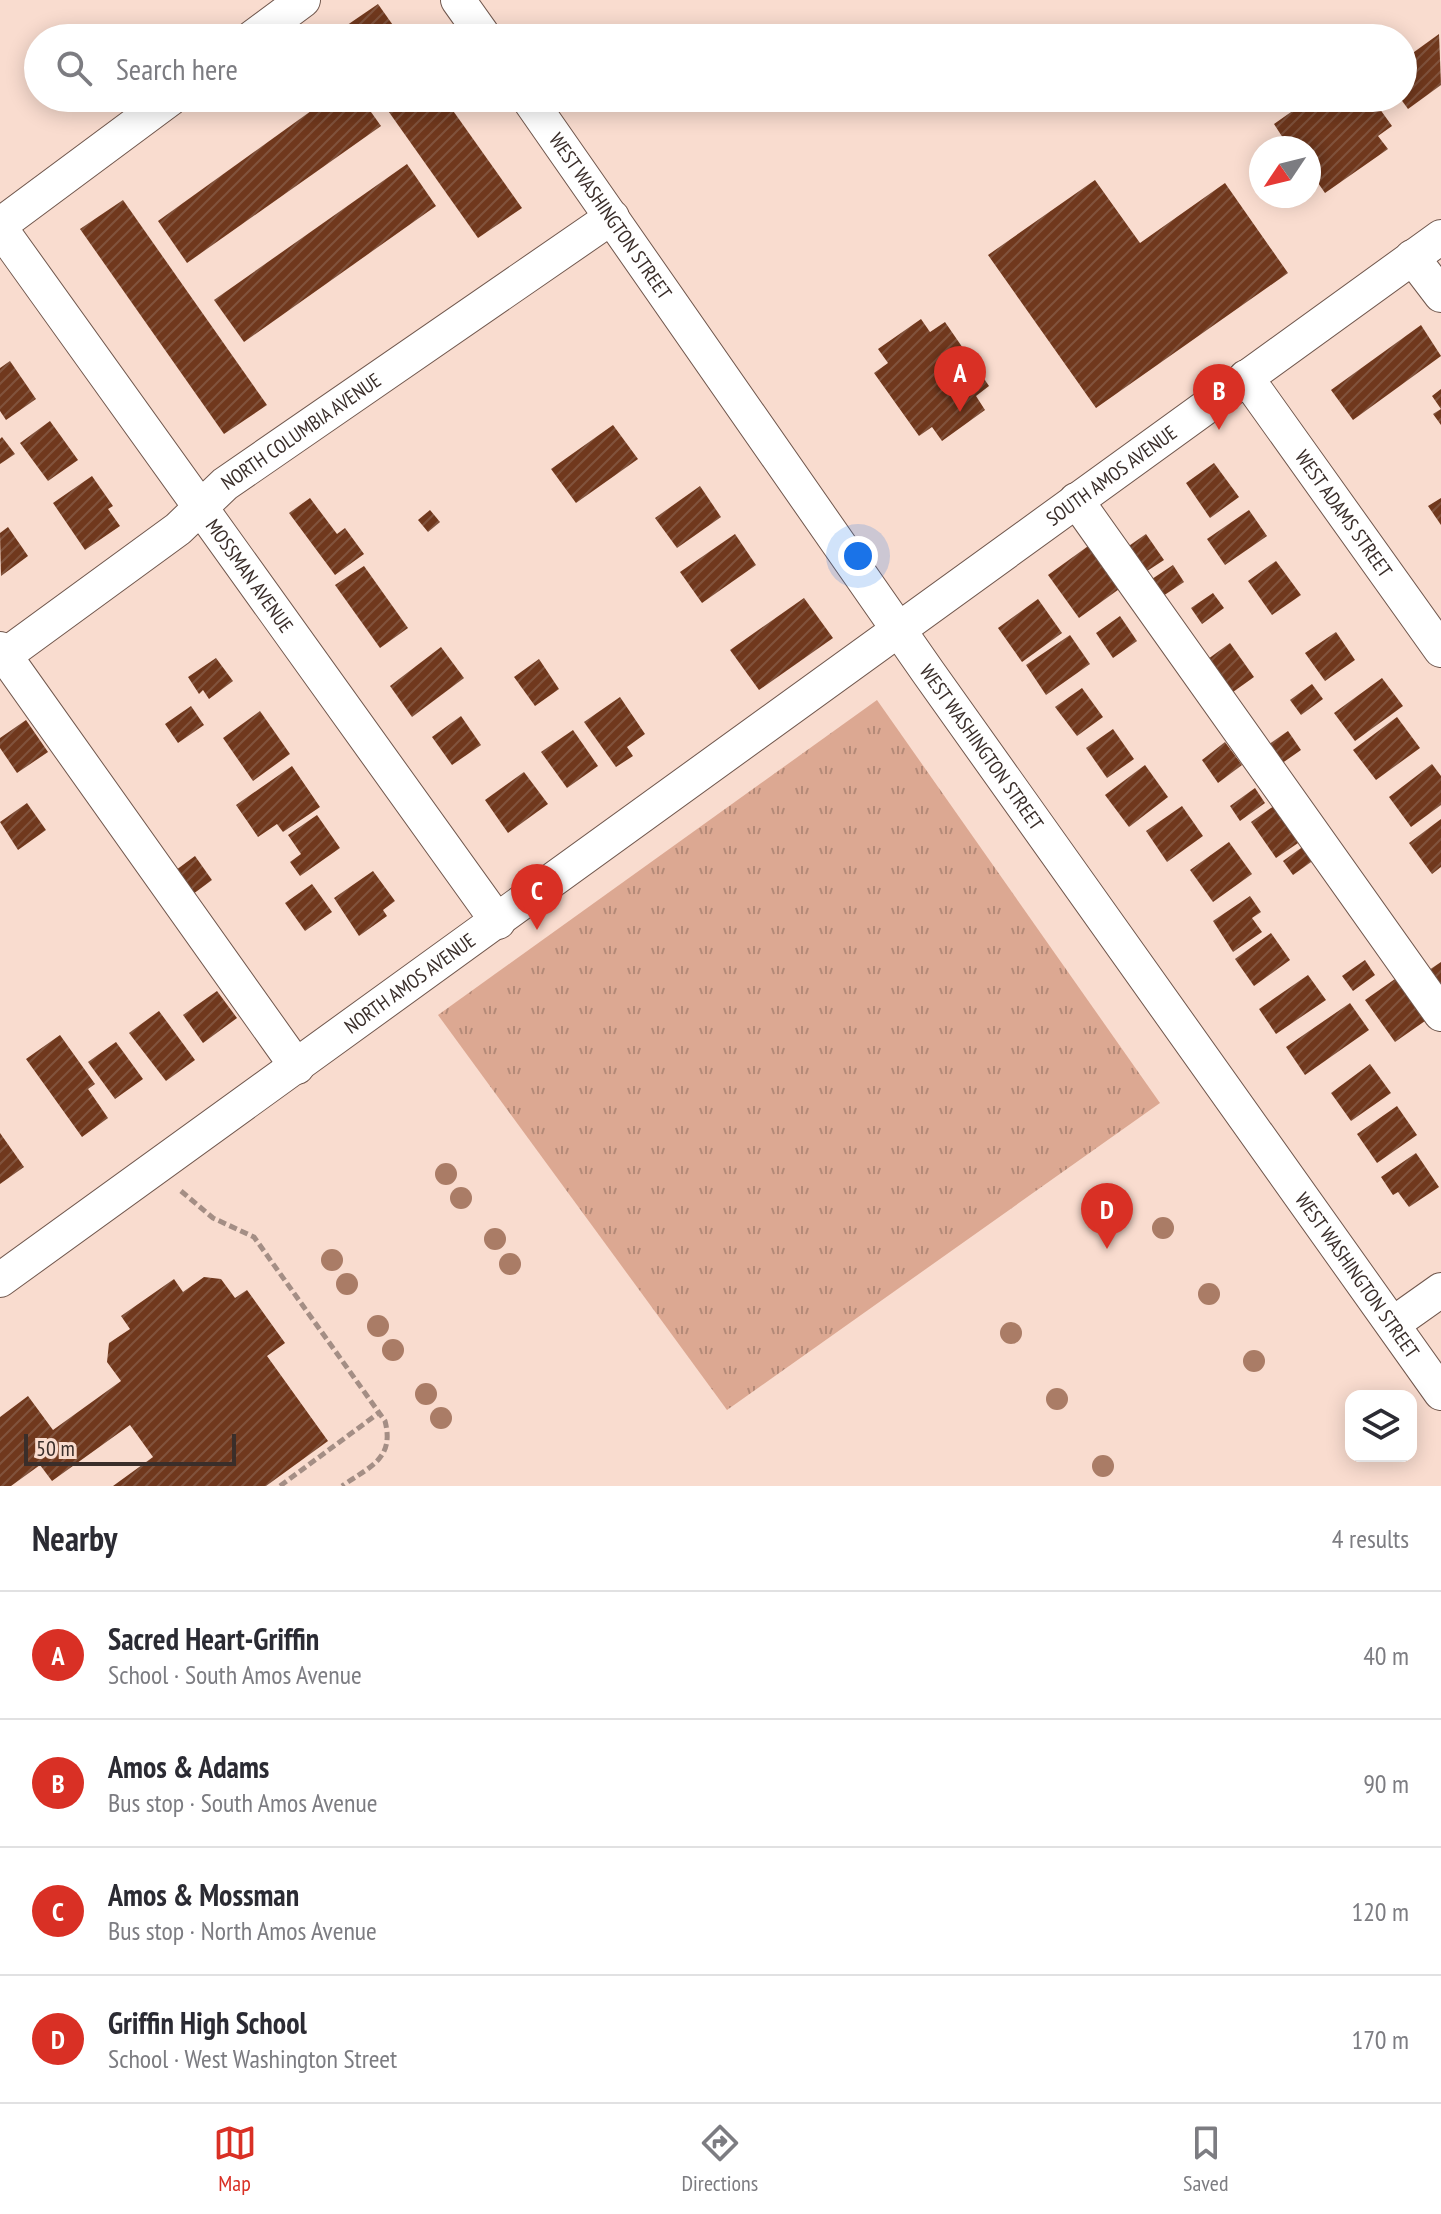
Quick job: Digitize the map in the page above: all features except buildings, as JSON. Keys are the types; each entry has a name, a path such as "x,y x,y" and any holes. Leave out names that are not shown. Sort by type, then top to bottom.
{"street":[{"path":"271,24 303,0"},
{"path":"458,0 475,24"},
{"path":"0,226 152,112"},
{"name":"WEST WASHINGTON STREET","path":"538,112 898,630 1441,1393"},
{"name":"NORTH COLUMBIA AVENUE","path":"1,654 203,508 228,481 612,217"},
{"name":"MOSSMAN AVENUE","path":"0,226 498,922"},
{"name":"SOUTH AMOS AVENUE","path":"898,630 1441,237"},
{"path":"1412,257 1441,295"},
{"name":"WEST ADAMS STREET","path":"1246,377 1441,650"},
{"path":"1076,500 1441,1014"},
{"name":"NORTH AMOS AVENUE","path":"0,1280 898,630"},
{"path":"1,654 297,1067"},
{"path":"1393,1324 1441,1290"}],"path":[{"path":"181,1191 213,1218 254,1237 380,1412 388,1431 387,1448 382,1457 342,1486"},
{"path":"280,1486 380,1412"}],"green space":[{"path":"877,700 1160,1103 727,1410 438,1015"}],"place":[{"name":"Sacred Heart-Griffin","path":"960,412"},
{"name":"Amos & Adams","path":"1219,430"},
{"name":"Amos & Mossman","path":"537,930"},
{"name":"Griffin High School","path":"1107,1249"}]}
